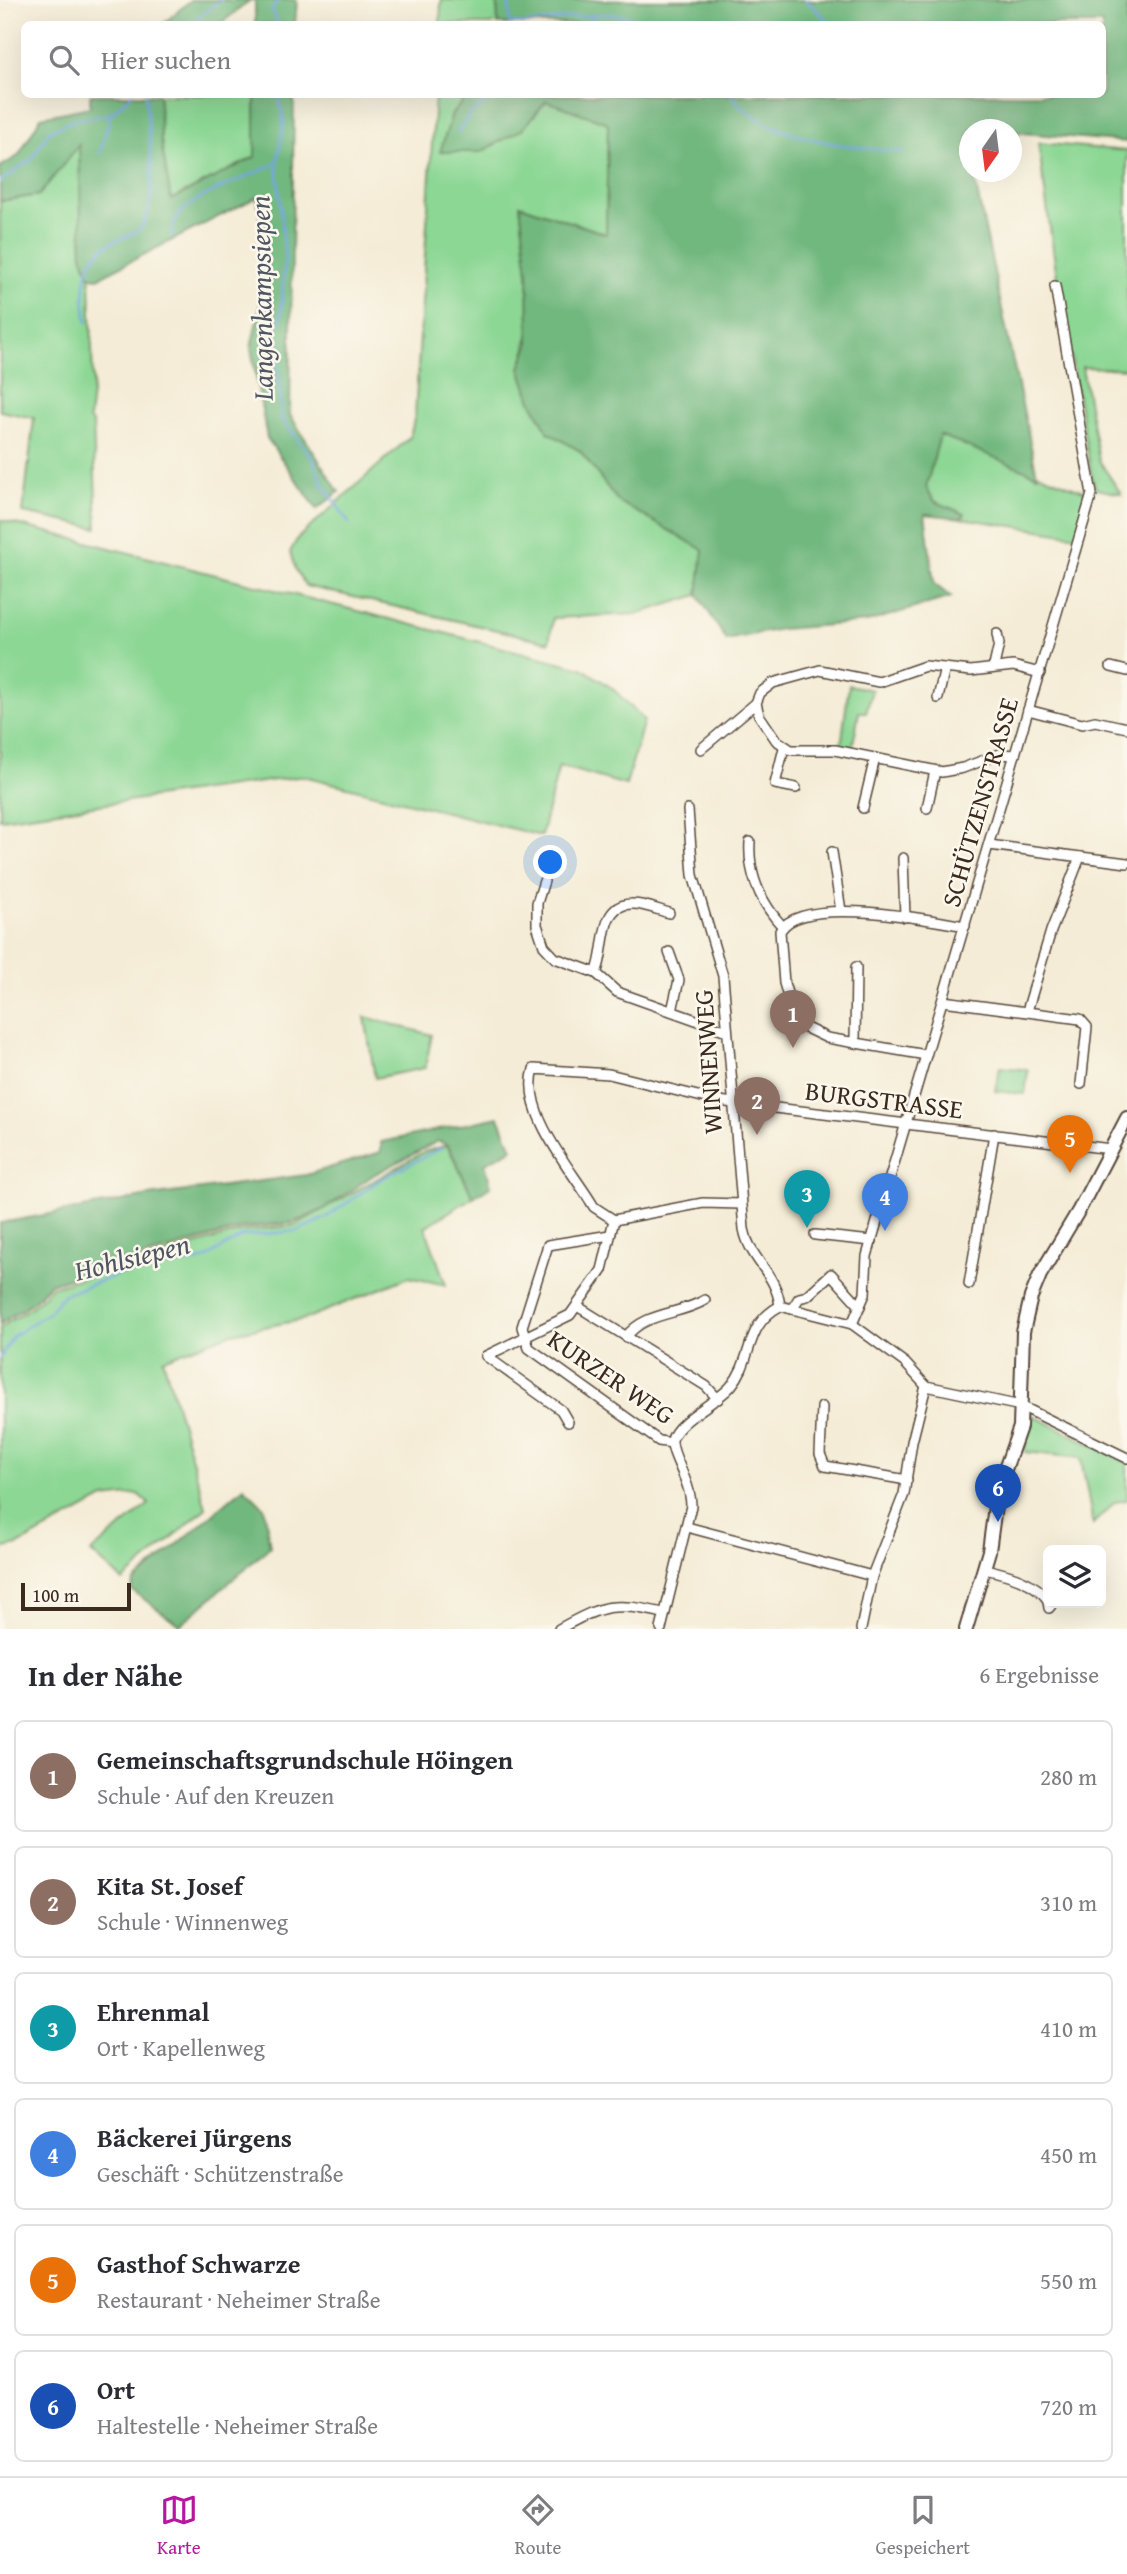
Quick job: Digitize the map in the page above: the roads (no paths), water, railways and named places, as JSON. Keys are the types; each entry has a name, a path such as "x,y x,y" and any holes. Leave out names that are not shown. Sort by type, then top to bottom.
{"main road":[{"path":"966,1629 985,1569 995,1500 1017,1442 1023,1332 1031,1297 1040,1275 1127,1118"}],"street":[{"name":"SCHÜTZENSTRASSE","path":"852,1324 865,1294 867,1256 1092,494 1055,286"},
{"path":"994,666 999,644 996,634"},
{"path":"701,749 756,703 760,693 773,683 808,672 833,671 879,682 920,667 978,671 994,666 1013,666 1040,673"},
{"path":"1111,667 1127,671"},
{"path":"938,698 945,668"},
{"path":"756,703 759,715 784,748 799,751 835,750 935,771 956,771 1000,754 1014,755"},
{"path":"1028,710 1082,723 1095,721 1127,728"},
{"path":"784,748 775,784 796,789"},
{"path":"863,807 875,758"},
{"path":"926,808 935,771"},
{"name":"WINNENWEG","path":"688,810 691,865 721,965 746,1238 753,1254 774,1280 780,1306"},
{"path":"750,842 752,876 762,898 783,927 780,947 784,984 797,1018 813,1034 926,1055"},
{"path":"989,845 1127,863"},
{"path":"832,852 841,911"},
{"path":"1027,1012 1051,931 1080,857"},
{"path":"903,859 905,917"},
{"path":"544,881 538,893 537,914 544,946 559,960 596,973 617,992 726,1031"},
{"path":"596,973 608,918 615,908 631,904 669,913"},
{"path":"783,927 802,917 841,911 965,926"},
{"path":"669,952 679,980 672,1011"},
{"path":"855,1042 856,967"},
{"path":"943,1001 1074,1017 1084,1022 1087,1033 1081,1084"},
{"name":"BURGSTRASSE","path":"614,1220 594,1207 536,1115 532,1094 534,1069 609,1074 734,1103 1111,1149"},
{"path":"969,1283 994,1134"},
{"path":"568,1422 561,1410 486,1356 567,1319 602,1270 614,1220 703,1203 741,1204"},
{"name":"KURZER WEG","path":"610,1235 554,1242 547,1247 522,1327 524,1340 529,1348 659,1441 672,1443"},
{"path":"815,1235 872,1241"},
{"path":"792,1309 799,1298 807,1296 831,1275 860,1306"},
{"path":"626,1337 640,1322 694,1307 705,1300"},
{"path":"577,1306 706,1386 718,1399"},
{"path":"661,1629 691,1506 690,1486 672,1443 680,1427 718,1399 736,1379 764,1314 780,1306 852,1324 905,1363 926,1386 1021,1406 1127,1458"},
{"path":"861,1629 872,1576 898,1513 907,1480 912,1442 926,1386"},
{"path":"822,1407 820,1454 825,1466 907,1480"},
{"path":"687,1527 872,1576"},
{"path":"985,1569 1029,1583 1043,1592"},
{"path":"559,1629 606,1606 624,1605 663,1613"}],"waterway":[{"path":"193,21 221,0"},
{"name":"Langenkampsiepen","path":"277,21 272,10 278,0"},
{"path":"509,0 510,21"},
{"path":"806,0 828,21"},
{"path":"540,21 598,14 616,14 636,21"},
{"path":"590,16 592,21"},
{"path":"100,153 111,114 128,98"},
{"path":"87,322 84,299 89,266 102,249 132,234 146,218 152,174 146,98"},
{"name":"Langenkampsiepen","path":"279,98 284,122 277,163 285,257 281,315 276,330 282,419 313,459 322,483 349,523"},
{"path":"458,132 471,113 492,98"},
{"path":"734,98 744,109 785,131 835,144 903,152"},
{"path":"0,182 32,159 49,131 74,120 111,114"},
{"path":"173,236 173,224 181,212 195,202 276,163"},
{"name":"Hohlsiepen","path":"0,1358 13,1336 48,1313 63,1295 120,1274 203,1260 242,1236 297,1231 327,1217 381,1179 441,1148"}],"place":[{"name":"Gemeinschaftsgrundschule Höingen","path":"793,1048"},
{"name":"Kita St. Josef","path":"757,1135"},
{"name":"Gasthof Schwarze","path":"1070,1173"},
{"name":"Ehrenmal","path":"807,1228"},
{"name":"Bäckerei Jürgens","path":"885,1231"},
{"name":"Ort","path":"998,1522"}]}
